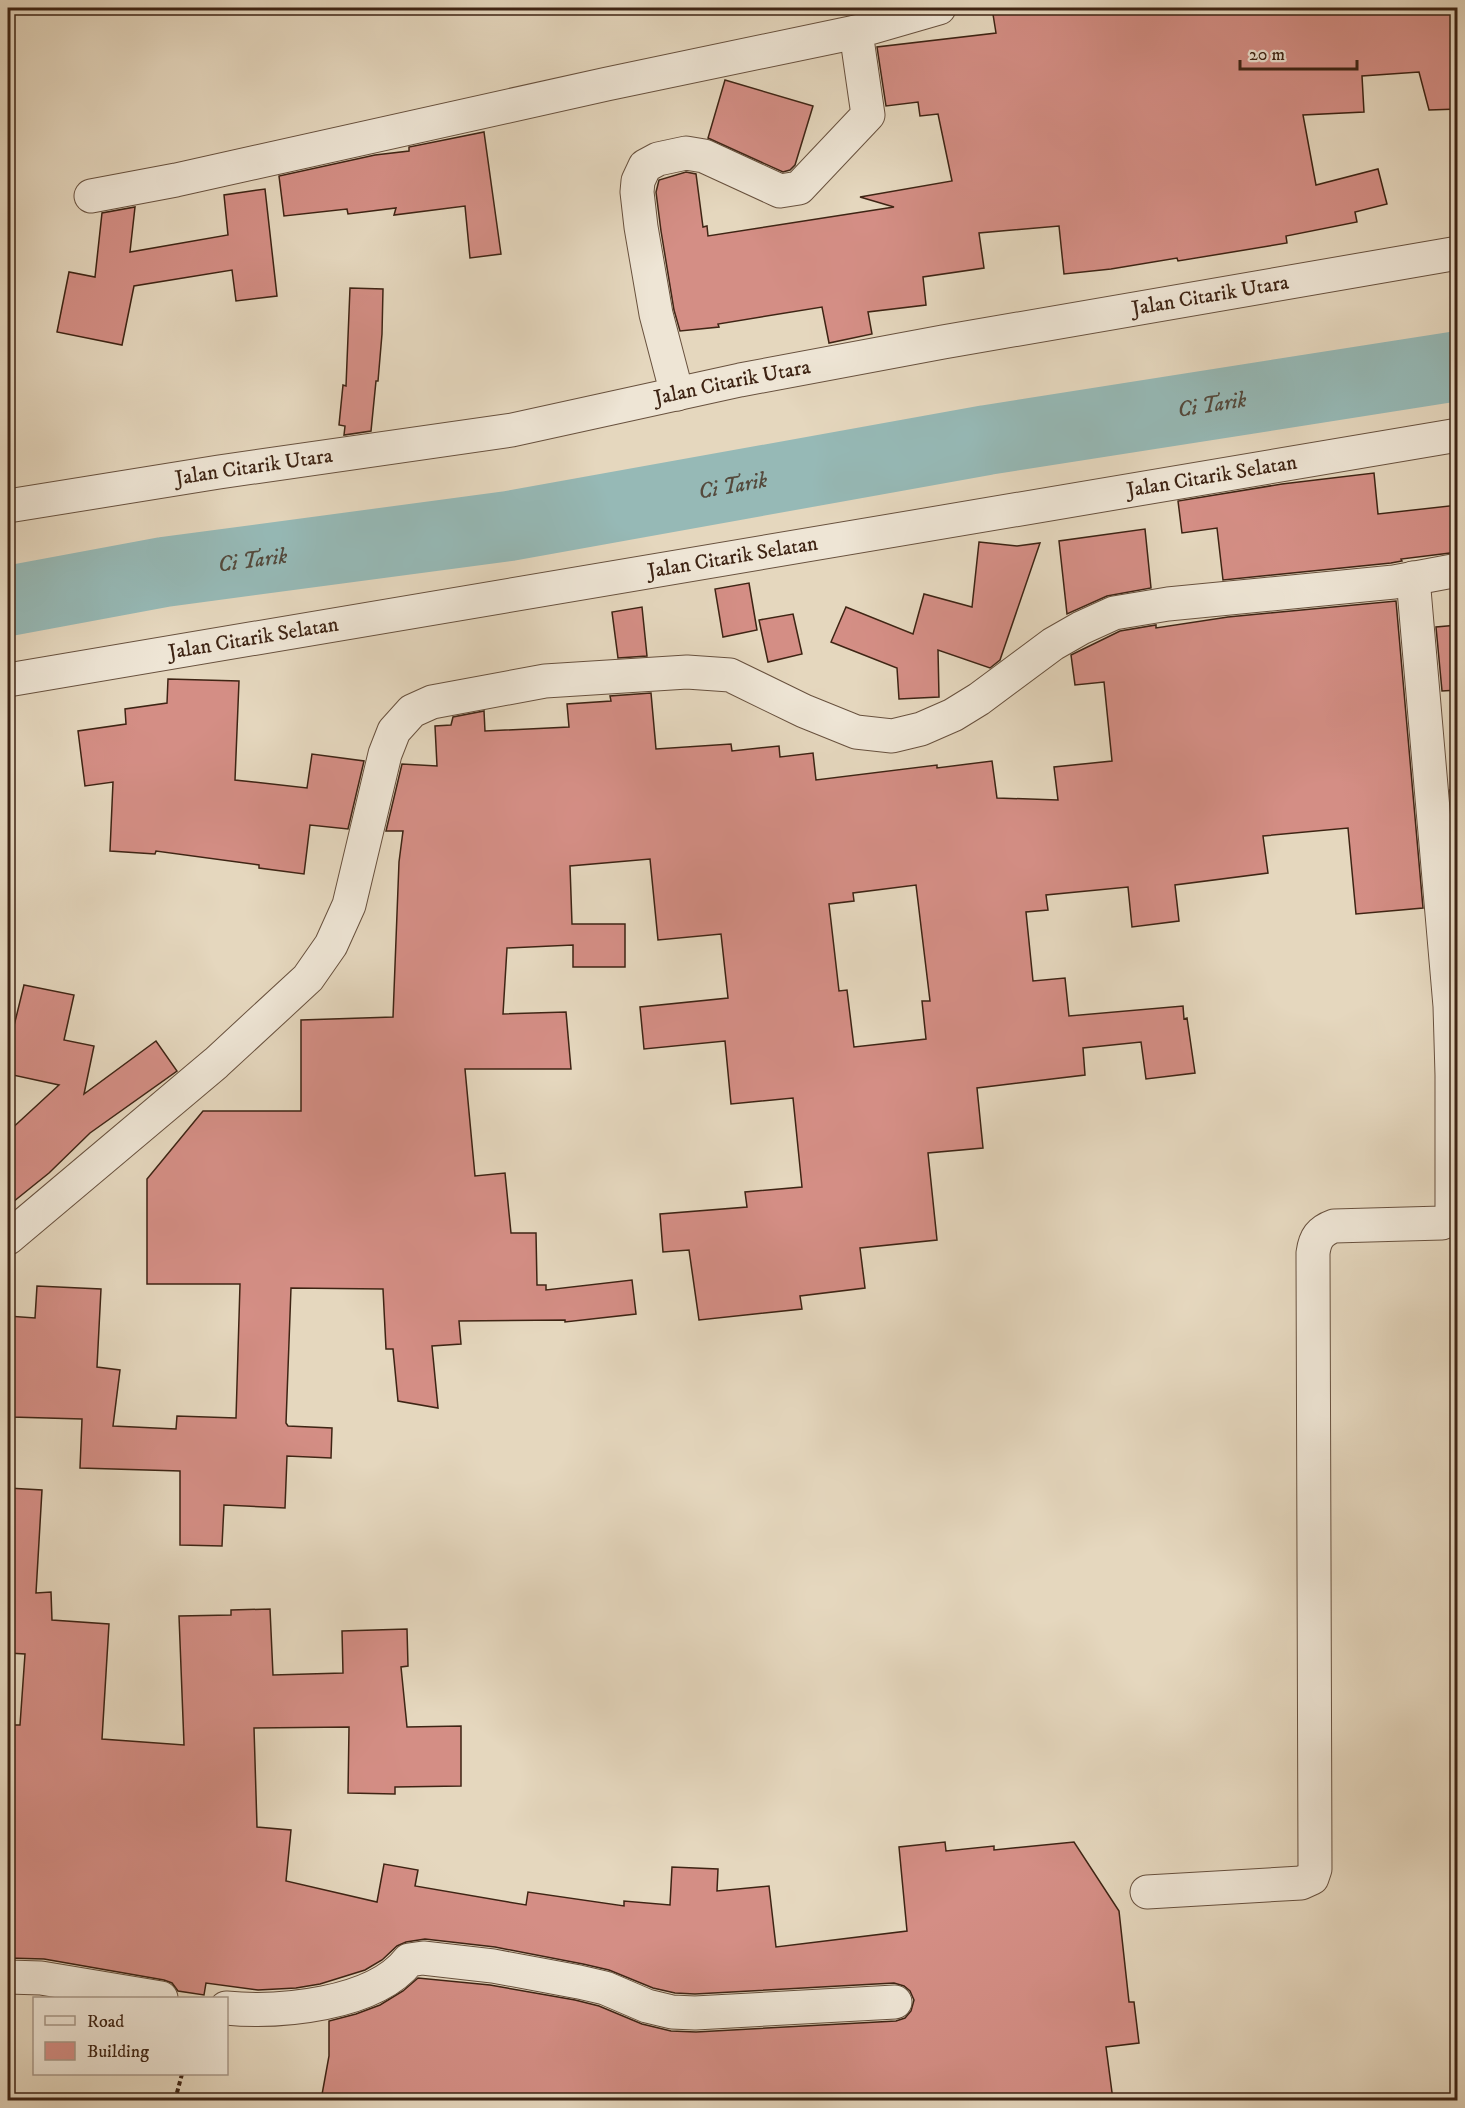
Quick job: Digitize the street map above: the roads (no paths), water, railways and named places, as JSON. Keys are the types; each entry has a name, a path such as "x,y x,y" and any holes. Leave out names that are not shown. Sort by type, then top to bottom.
{"street":[{"path":"91,196 176,180 607,84 856,32 939,8"},
{"path":"677,394 656,314 641,227 638,182 645,166 658,159 686,153 704,156 780,191 799,188 868,115 856,32"},
{"name":"Jalan Citarik Utara","path":"8,506 219,471 512,430 740,380 943,342 1458,253"},
{"name":"Jalan Citarik Selatan","path":"8,680 1458,435"},
{"path":"8,1238 216,1063 308,978 332,945 349,905 386,754 394,731 412,711 432,702 545,681 687,672 711,673 730,675 804,711 856,732 892,736 921,729 953,715 979,699 1053,644 1114,613 1168,604 1394,582 1458,570"},
{"path":"1147,1892 1301,1883 1312,1878 1315,1869 1312,1253 1314,1242 1325,1229 1334,1226 1442,1223 1452,1214 1450,1006 1413,578"},
{"path":"228,2008 295,2008 337,1999 352,1995 393,1975 401,1970 409,1960 423,1958 493,1966 579,1982 605,1988 647,2006 672,2012 694,2013 895,2002"},
{"path":"8,1977 41,1978 155,1997"}],"waterway":[{"name":"Ci Tarik","path":"8,601 164,572 509,526 987,440 1458,366"}]}
